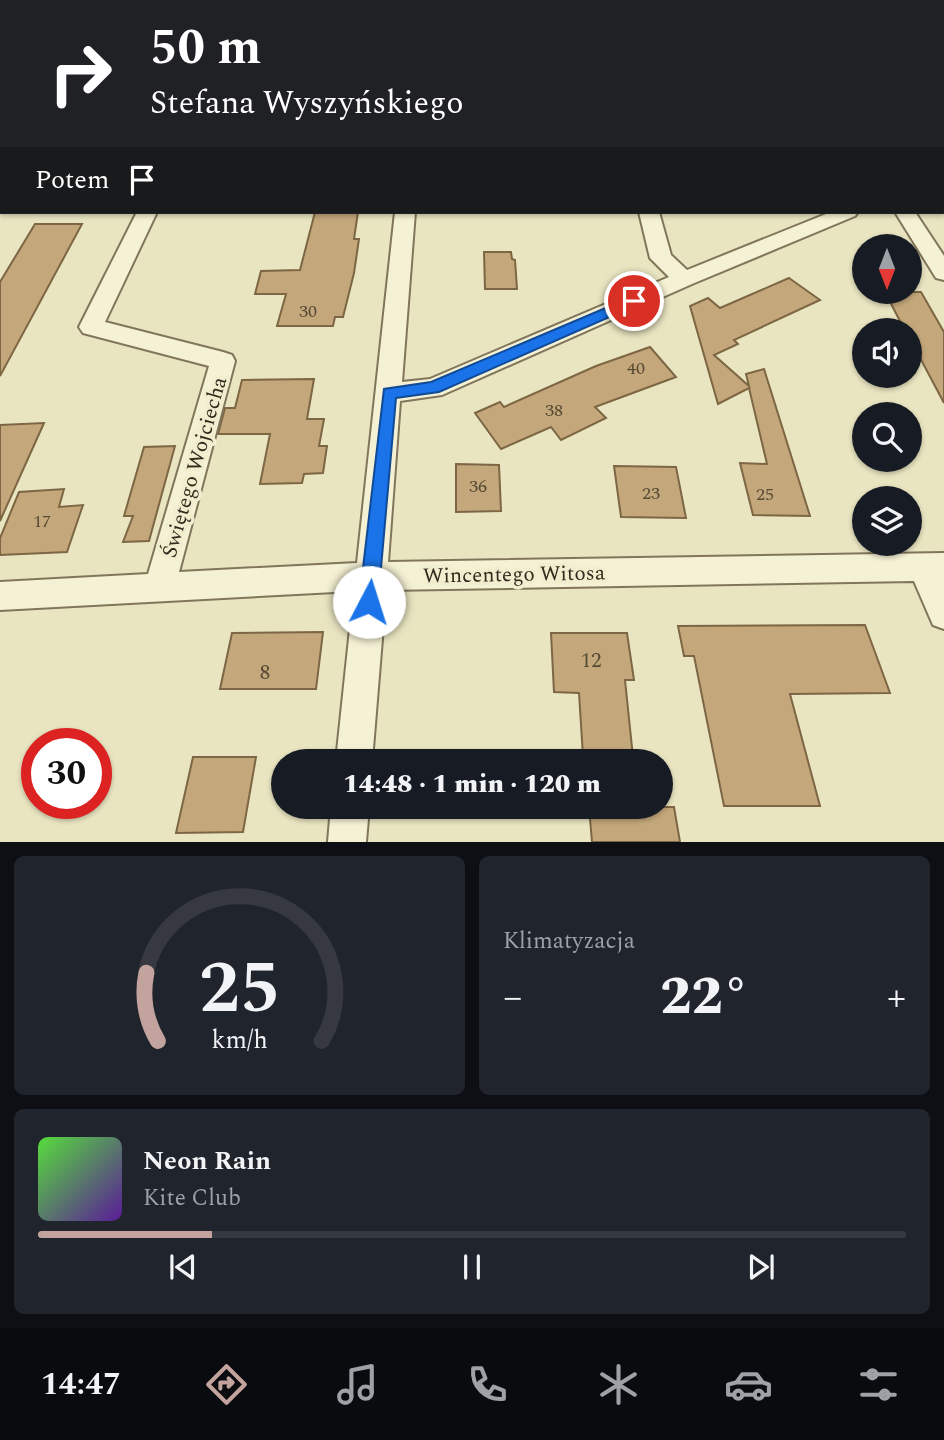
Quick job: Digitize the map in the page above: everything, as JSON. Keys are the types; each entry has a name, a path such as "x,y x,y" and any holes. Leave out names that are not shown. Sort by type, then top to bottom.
{"street":[{"name":"Świętego Wojciecha","path":"146,214 91,327 223,361 160,586"},
{"path":"355,749 405,214"},
{"path":"650,214 661,258 684,279"},
{"path":"389,393 433,388 684,279 843,214"},
{"path":"906,214 944,273"},
{"name":"Wincentego Witosa","path":"0,596 371,576 934,567"},
{"path":"934,567 944,614"},
{"path":"347,842 349,819"}],"building":[{"path":"314,214 358,214 354,239 359,239 354,273 343,317 335,317 333,326 277,326 286,294 255,294 261,271 300,270"},
{"path":"35,224 82,224 0,376 0,282"},
{"path":"484,252 511,252 512,259 515,260 517,289 485,289"},
{"path":"789,278 820,300 734,340 738,344 714,355 749,386 746,374 764,369 810,516 753,515 740,463 767,464 749,388 718,404 690,306 708,298 720,308"},
{"path":"922,294 944,332 944,403 922,362 922,318 898,318 891,304 922,304"},
{"path":"650,347 676,377 595,407 606,418 561,440 551,427 501,449 475,413 500,402 504,407 596,366"},
{"path":"314,379 307,419 324,419 319,446 327,446 323,473 304,474 302,483 260,484 270,434 218,434 225,408 235,408 242,380"},
{"path":"44,423 0,521 0,425"},
{"path":"175,446 149,541 123,542 133,516 124,516 144,447"},
{"path":"456,464 499,465 501,511 456,512"},
{"path":"614,466 676,467 686,518 621,517"},
{"path":"64,489 59,507 83,505 67,552 0,555 0,538 19,492"},
{"path":"865,625 890,693 790,694 820,806 724,806 694,656 684,656 678,626"},
{"path":"323,632 316,689 220,689 232,633"},
{"path":"551,633 627,633 634,680 625,680 632,749 583,749 579,693 554,692"},
{"path":"193,757 256,757 243,832 176,833"},
{"path":"674,807 680,842 592,842 590,819 673,819"}],"route":[{"path":"369,602 389,393 433,388 634,301"}]}
